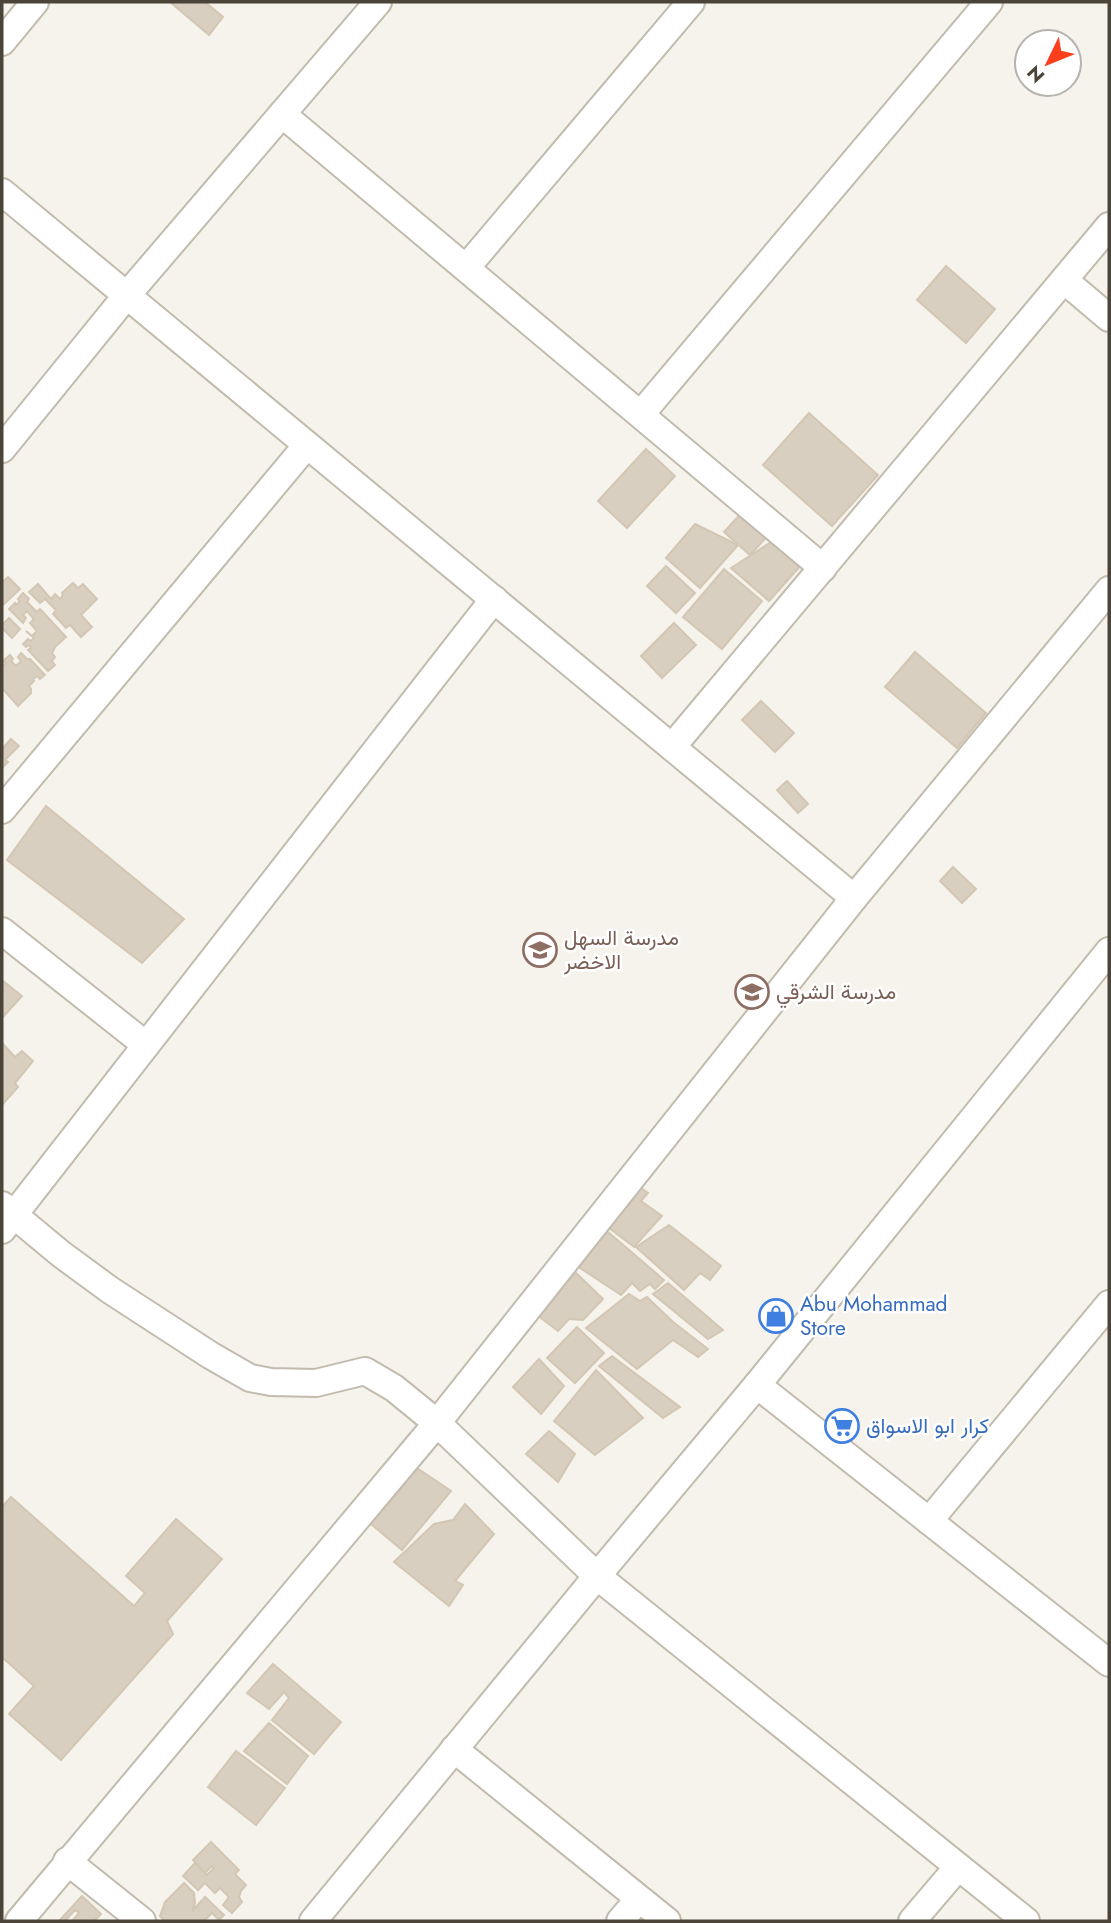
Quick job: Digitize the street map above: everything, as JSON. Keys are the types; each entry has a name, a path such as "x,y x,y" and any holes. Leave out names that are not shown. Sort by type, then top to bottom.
{"street":[{"path":"2,41 35,2"},
{"path":"2,449 127,295 378,2"},
{"path":"466,268 691,2"},
{"path":"640,414 989,2"},
{"path":"282,114 823,568"},
{"path":"2,192 854,898"},
{"path":"672,747 1109,226"},
{"path":"1063,280 1109,318"},
{"path":"2,810 307,444"},
{"path":"19,1921 437,1423 854,898 1109,590"},
{"path":"494,599 146,1045 6,1216 110,1290 210,1355 250,1377 271,1382 316,1383 365,1371 394,1388 437,1423 597,1576 1026,1921"},
{"path":"2,931 146,1045"},
{"path":"313,1921 757,1385 1109,951"},
{"path":"929,1521 1109,1304"},
{"path":"757,1385 1109,1663"},
{"path":"454,1749 667,1921"},
{"path":"67,1861 142,1921"},
{"path":"912,1921 958,1867"},
{"path":"620,1921 639,1899"}],"building":[{"path":"170,2 205,2 223,17 209,35"},
{"path":"946,266 995,309 966,343 917,300"},
{"path":"809,413 878,475 832,526 763,465"},
{"path":"646,449 675,476 627,528 598,501"},
{"path":"746,508 772,531 750,555 724,532"},
{"path":"695,524 738,545 700,588 666,558"},
{"path":"776,539 803,563 769,601 731,568"},
{"path":"666,566 695,593 676,613 647,586"},
{"path":"724,569 762,601 722,649 683,617"},
{"path":"8,577 20,589 2,606 2,583"},
{"path":"73,583 78,588 83,584 97,599 81,615 92,627 81,637 70,625 66,628 53,614 56,610 45,599 40,603 29,592 38,584 51,599 55,594 60,599 62,593"},
{"path":"23,593 29,599 27,602 37,612 40,609 66,637 55,647 52,661 55,665 48,671 28,650 31,648 29,645 26,647 23,644 34,638 26,631 32,636 37,631 30,623 34,619 27,611 23,615 26,618 23,623 9,609 20,601 18,599"},
{"path":"9,618 20,629 12,638 2,628"},
{"path":"674,623 696,645 662,678 641,656"},
{"path":"915,652 986,713 957,748 885,687"},
{"path":"21,653 45,675 32,680 34,681 29,686 31,693 18,706 2,688 2,667 6,663 3,661 10,655 16,666 21,661 18,657"},
{"path":"761,701 794,733 775,752 742,720"},
{"path":"11,739 19,746 5,760 8,762 2,768 2,749"},
{"path":"787,781 808,804 798,813 777,790"},
{"path":"46,806 184,919 142,963 7,860"},
{"path":"953,867 976,889 962,903 940,881"},
{"path":"2,980 22,996 2,1018"},
{"path":"2,1043 15,1057 22,1051 33,1061 15,1083 18,1087 2,1105"},
{"path":"631,1181 648,1193 641,1201 662,1216 634,1247 600,1221"},
{"path":"669,1225 721,1266 710,1280 700,1273 684,1290 636,1247"},
{"path":"601,1226 664,1280 655,1289 650,1284 640,1291 632,1283 621,1295 571,1262"},
{"path":"573,1270 603,1299 583,1320 569,1319 558,1331 537,1315"},
{"path":"668,1283 723,1330 708,1339 653,1294"},
{"path":"629,1294 640,1301 647,1297 673,1322 708,1349 698,1357 673,1340 637,1369 586,1328"},
{"path":"577,1327 604,1353 575,1383 547,1358"},
{"path":"612,1356 680,1407 663,1418 599,1366"},
{"path":"539,1359 564,1386 541,1414 513,1387"},
{"path":"596,1370 643,1418 595,1455 554,1421"},
{"path":"549,1431 575,1454 558,1482 526,1454"},
{"path":"411,1464 451,1491 402,1550 365,1519"},
{"path":"11,1497 134,1606 145,1593 126,1576 176,1519 222,1559 167,1621 173,1634 61,1760 9,1714 34,1686 2,1657 2,1507"},
{"path":"465,1504 494,1534 455,1581 463,1585 449,1606 394,1562 434,1524 453,1520"},
{"path":"273,1664 341,1722 314,1754 272,1720 289,1698 284,1692 269,1709 247,1693"},
{"path":"269,1723 308,1756 287,1784 244,1751"},
{"path":"236,1751 285,1788 256,1825 208,1787"},
{"path":"211,1842 239,1870 235,1874 246,1885 239,1897 242,1902 232,1913 223,1905 229,1897 220,1888 215,1893 205,1883 198,1890 183,1876 195,1863 205,1873 193,1860"},
{"path":"184,1883 194,1893 192,1911 205,1897 224,1915 219,1920 212,1913 204,1921 165,1921 160,1916 165,1902"},
{"path":"82,1896 101,1914 94,1921 72,1921 79,1913 75,1910 65,1921 60,1920"}],"place":[{"name":"مدرسة السهل الاخضر","path":"540,950"},
{"name":"مدرسة الشرقي","path":"752,992"},
{"name":"Abu Mohammad Store","path":"776,1316"},
{"name":"كرار ابو الاسواق","path":"842,1426"}]}
